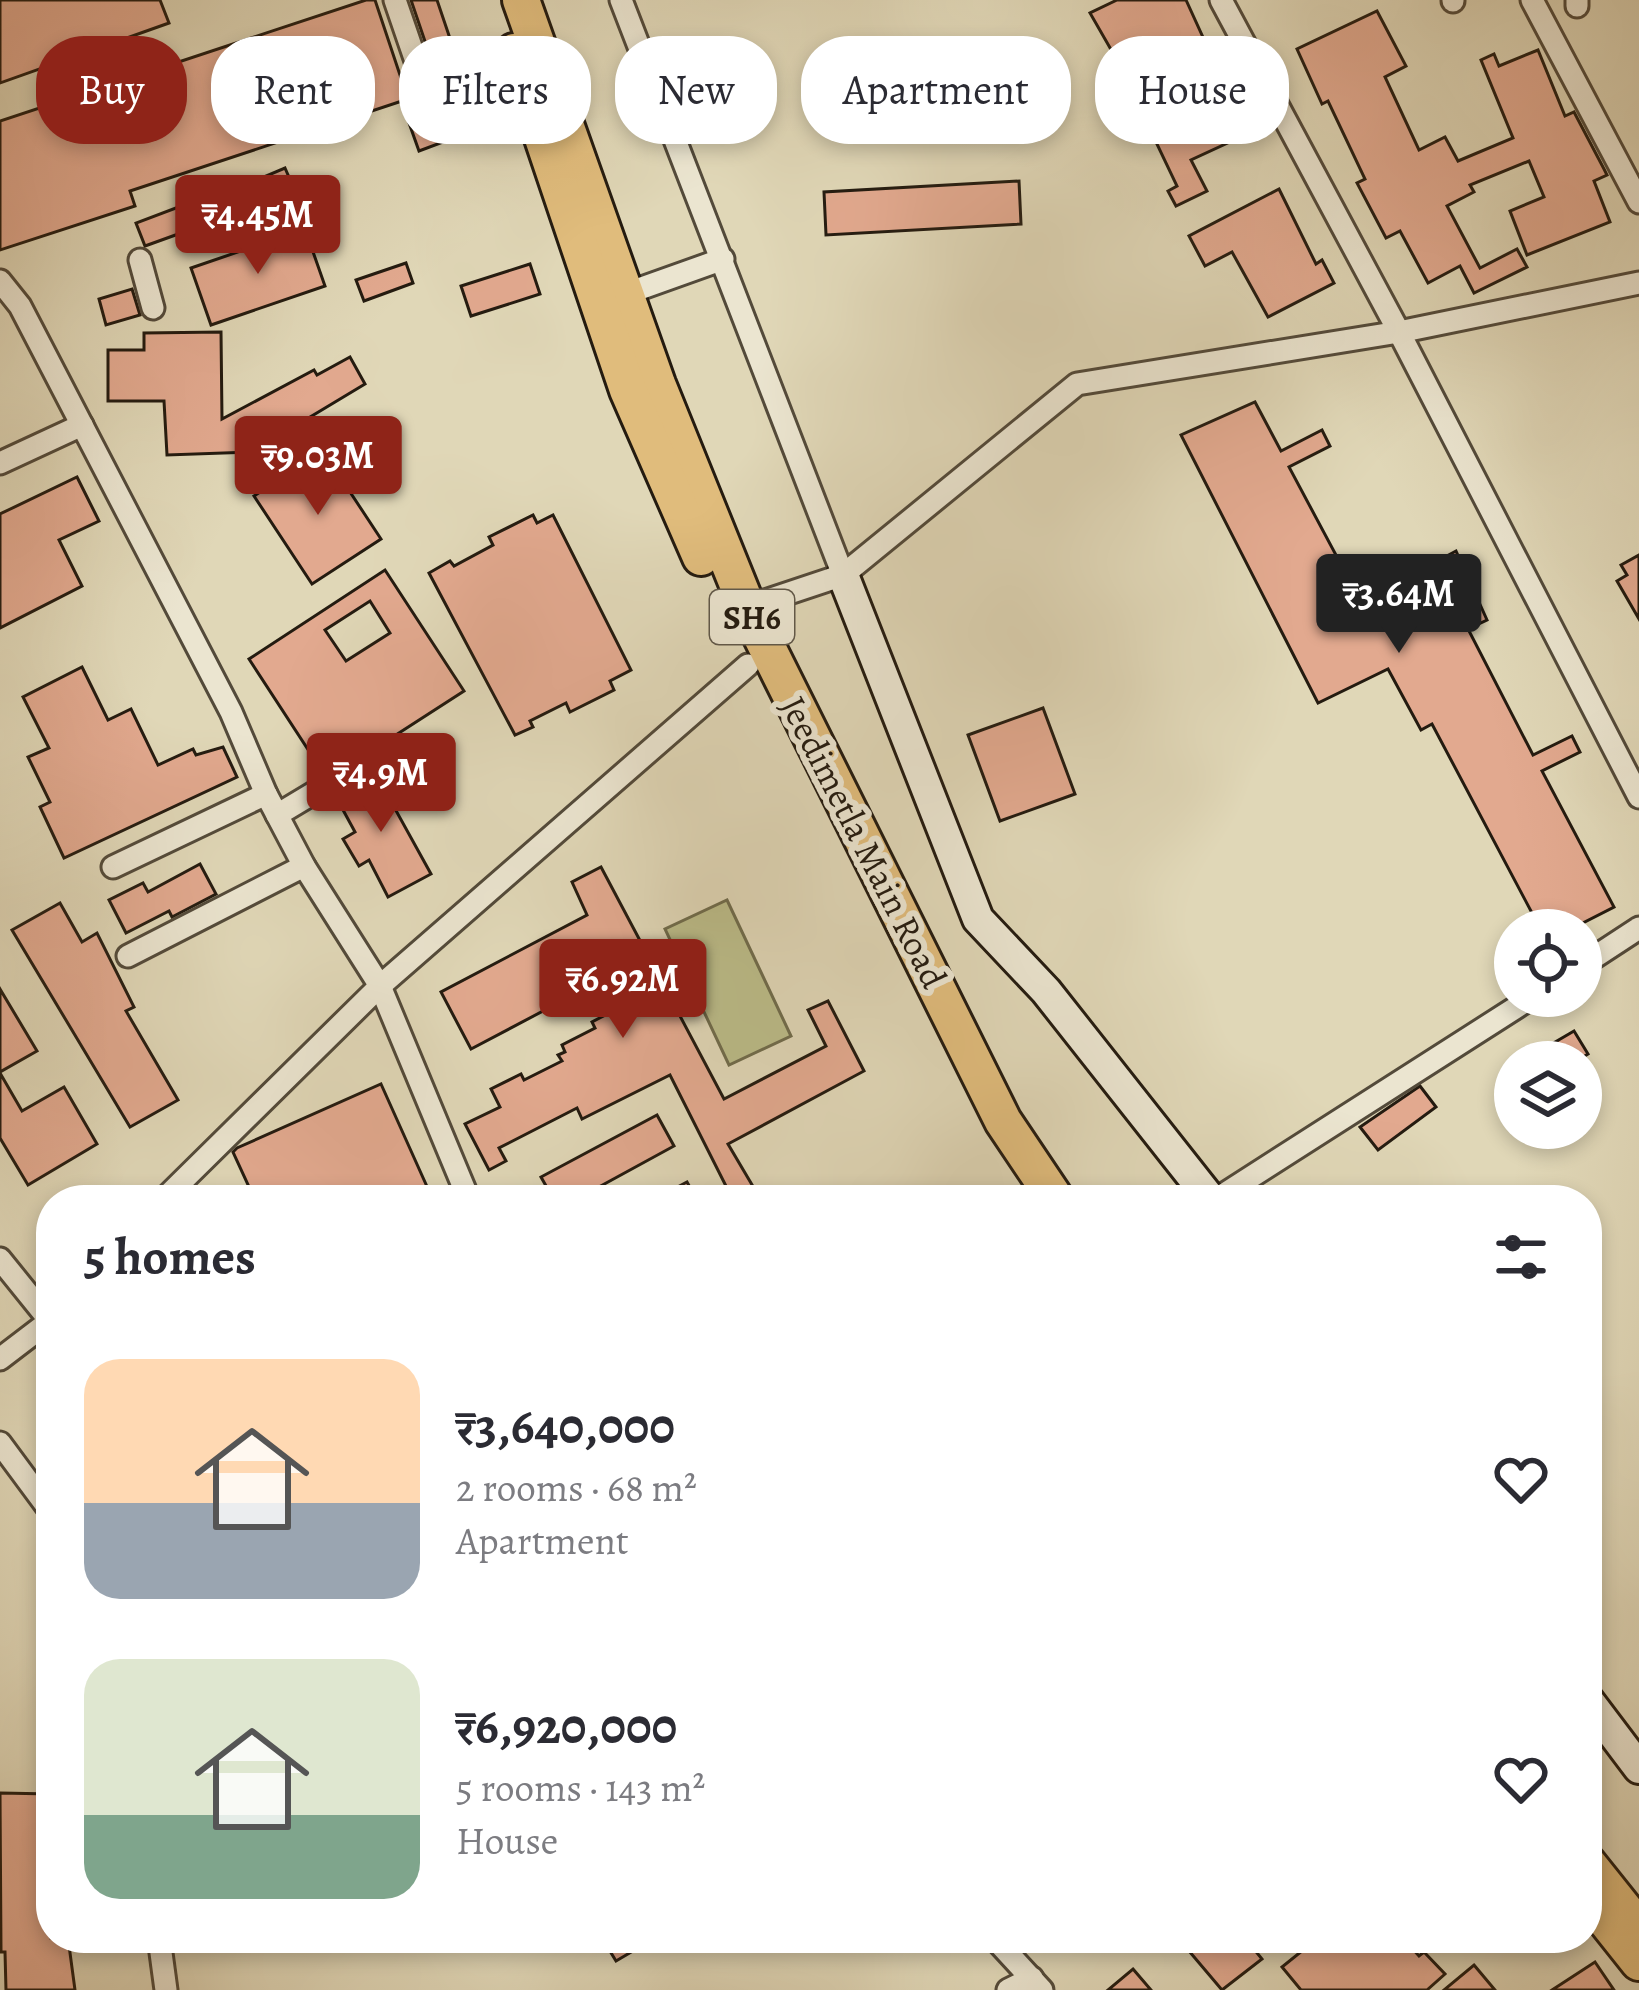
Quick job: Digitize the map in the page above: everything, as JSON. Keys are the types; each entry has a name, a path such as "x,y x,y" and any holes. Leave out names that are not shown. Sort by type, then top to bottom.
{"main road":[{"name":"Jeedimetla Main Road","path":"497,0 628,390 748,664 973,1102 1023,1185"},
{"name":"Jeedimetla Main Road","path":"521,0 625,294 747,607 1003,1121 1046,1185"},
{"path":"1602,1882 1639,1928"},
{"path":"1602,1915 1639,1961"}],"street":[{"path":"395,0 407,36"},
{"path":"621,0 978,919 1046,992 1201,1185"},
{"path":"1221,0 1400,332 1639,797"},
{"path":"1532,0 1639,202"},
{"path":"625,294 723,259"},
{"path":"140,260 153,308"},
{"path":"0,280 20,306 82,424 231,712 304,866 380,986 464,1185"},
{"path":"747,607 843,575 1077,384 1400,332 1639,283"},
{"path":"0,463 82,424"},
{"path":"179,1185 380,986 748,664"},
{"path":"277,815 377,755"},
{"path":"113,867 266,794"},
{"path":"128,956 304,866"},
{"path":"1602,952 1639,928"},
{"path":"1237,1185 1501,1017"},
{"path":"0,1259 36,1303"},
{"path":"0,1359 36,1332"},
{"path":"0,1443 36,1492"},
{"path":"1602,1719 1639,1768"},
{"path":"161,1953 166,1990"},
{"path":"1008,1953 1037,1984"},
{"path":"1008,1990 1037,1984"}],"green space":[{"path":"727,900 791,1036 729,1065 665,929"}],"building":[{"path":"0,0 160,0 169,23 132,36 36,36 36,70 0,83"},
{"path":"375,0 399,72 399,102 375,110 375,36 257,36"},
{"path":"411,0 437,0 449,36 423,36"},
{"path":"1117,0 1186,0 1202,36 1103,36 1090,13"},
{"path":"1377,11 1406,66 1385,77 1419,150 1445,137 1458,161 1513,138 1481,60 1494,54 1499,66 1538,50 1565,116 1574,112 1607,175 1594,181 1610,222 1527,255 1510,211 1544,197 1529,161 1470,185 1474,192 1447,206 1480,268 1517,249 1527,267 1474,293 1460,266 1428,283 1400,231 1386,238 1357,183 1365,179 1297,49"},
{"path":"211,51 211,144 272,144 130,191 135,206 0,250 0,121 36,109 36,144 187,144 187,59"},
{"path":"1157,144 1225,144 1191,160 1207,191 1176,206 1168,191 1177,186"},
{"path":"285,168 298,198 248,218 235,189"},
{"path":"1019,181 1021,224 826,235 824,192"},
{"path":"1279,189 1316,264 1322,260 1334,283 1268,317 1232,252 1205,266 1189,236"},
{"path":"197,200 206,224 145,246 136,223"},
{"path":"305,229 325,286 211,325 191,268"},
{"path":"406,263 413,283 364,301 356,280"},
{"path":"530,264 540,294 471,316 461,286"},
{"path":"132,289 140,315 106,325 99,299"},
{"path":"221,332 222,419 314,370 317,375 350,357 365,384 252,452 167,455 164,401 108,401 108,350 144,350 144,333"},
{"path":"1255,402 1281,451 1322,430 1330,446 1289,467 1361,602 1456,551 1487,620 1468,629 1533,755 1572,736 1580,752 1542,771 1614,907 1602,913 1602,909 1530,909 1432,724 1421,730 1388,669 1318,703 1181,435"},
{"path":"323,451 381,539 312,584 254,496"},
{"path":"77,477 99,521 59,540 82,586 0,628 0,514"},
{"path":"533,515 537,523 553,515 631,670 610,681 614,690 570,712 566,703 530,721 533,727 515,735 429,573 450,561 454,566 493,545 489,537"},
{"path":"1639,555 1639,619 1617,581 1627,575 1621,565"},
{"path":"385,570 464,691 385,742 369,742 322,771 249,659","holes":["370,601 390,633 346,661 325,630"]},
{"path":"82,667 108,720 131,709 158,765 193,749 196,755 223,747 237,777 64,858 40,807 50,802 28,757 49,748 23,697"},
{"path":"1043,708 1075,794 1000,821 968,735"},
{"path":"383,769 397,794 389,798 431,874 388,897 369,860 359,866 343,839 355,832 336,797"},
{"path":"200,864 216,894 172,917 169,911 126,933 109,900 143,883 148,892"},
{"path":"601,867 724,1099 826,1046 808,1010 828,1001 864,1071 728,1144 752,1185 725,1185 670,1075 582,1119 577,1108 499,1148 506,1161 489,1170 465,1124 500,1107 491,1089 521,1074 524,1080 562,1061 558,1055 565,1052 562,1045 632,1001 617,972 471,1049 441,992 587,915 572,882"},
{"path":"60,903 82,942 97,933 134,1007 126,1011 178,1100 130,1127 12,930"},
{"path":"0,989 37,1051 0,1072"},
{"path":"1574,1031 1580,1041 1557,1041"},
{"path":"0,1073 22,1111 64,1087 97,1144 28,1185 0,1138"},
{"path":"381,1084 426,1185 248,1185 233,1152"},
{"path":"1420,1086 1436,1107 1378,1150 1360,1127"},
{"path":"657,1115 674,1146 602,1185 546,1185 541,1177"},
{"path":"0,1793 36,1794 36,1953 70,1953 75,1990 6,1990 5,1952 1,1952"},
{"path":"1191,1953 1257,1953 1262,1959 1222,1990"},
{"path":"1299,1953 1425,1953 1445,1974 1427,1990 1301,1990 1282,1967"},
{"path":"1595,1962 1614,1990 1552,1990"},
{"path":"1474,1965 1495,1990 1444,1990"},
{"path":"1133,1969 1151,1990 1108,1990"}]}
